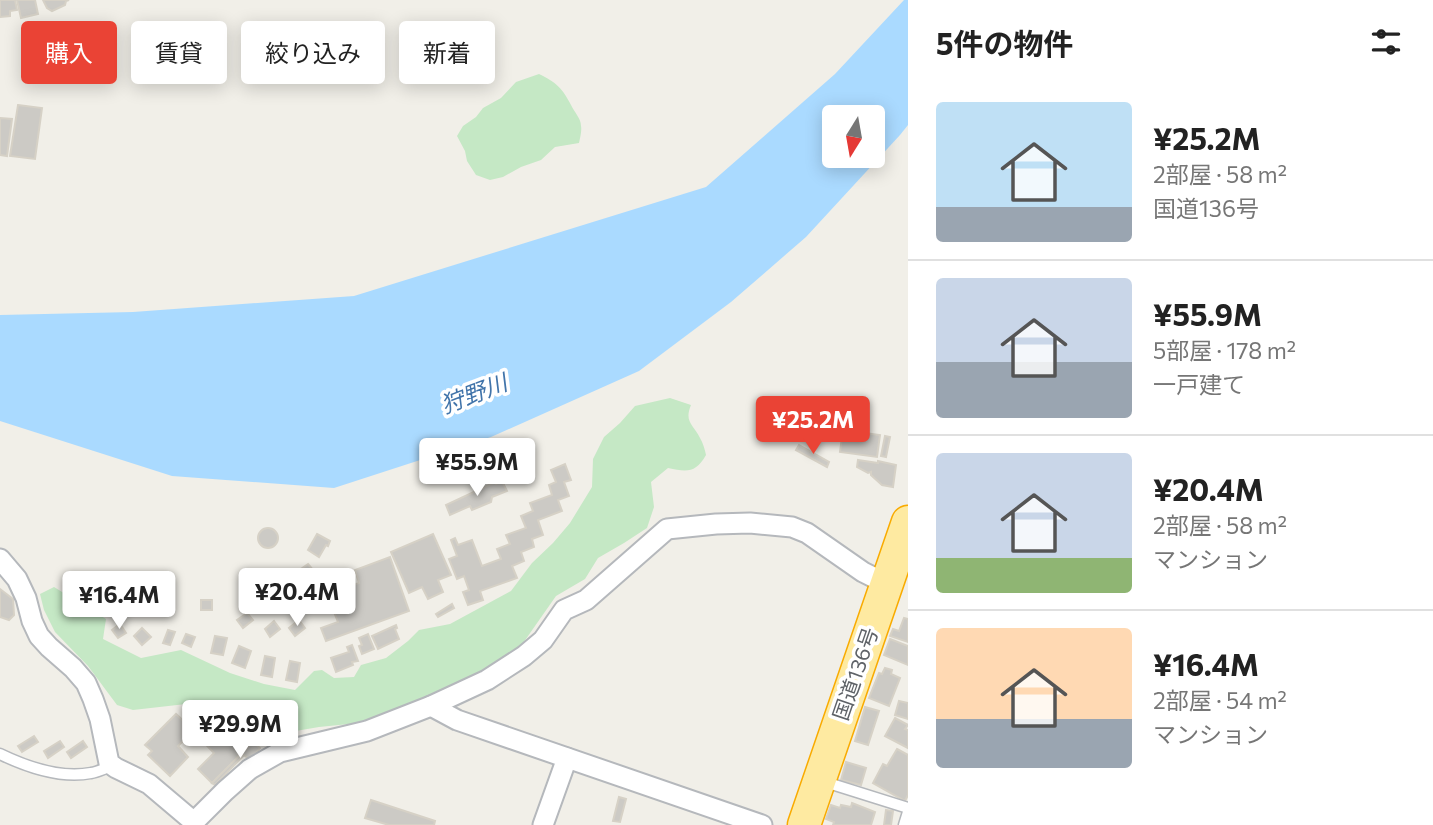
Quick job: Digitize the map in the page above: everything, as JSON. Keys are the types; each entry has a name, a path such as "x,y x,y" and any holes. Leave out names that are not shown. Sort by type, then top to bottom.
{"highway":[{"name":"国道136号","path":"804,825 908,522"}],"street":[{"path":"0,559 17,579 39,636 86,683 100,719 109,763 149,784 194,824 225,791 264,759 280,752 368,731 487,680 524,656 543,640 564,611 586,600 667,529 727,523 792,527 807,533 863,572 873,577 889,577"},
{"path":"431,706 457,720 762,825"},
{"path":"543,825 567,758"}],"lane":[{"path":"0,754 56,773 94,773 113,765"},
{"path":"819,780 908,810 905,825"}],"green space":[{"path":"539,74 562,90 579,118 579,143 555,147 541,160 503,177 490,180 476,175 457,136 463,126 483,108 501,98 516,82"},
{"path":"670,398 691,405 688,415 690,423 701,440 706,455 695,468 668,468 651,482 654,507 647,528 598,558 585,579 556,596 521,646 484,671 369,722 284,733 254,724 219,706 186,704 133,710 117,705 88,666 55,632 44,610 40,594 54,587 106,619 103,639 141,658 181,650 230,673 295,690 314,671 322,670 334,678 354,677 361,665 386,658 419,630 450,624 511,591 532,563 570,523 592,487 593,459 604,437 635,406"}],"water":[{"name":"狩野川","path":"904,0 908,0 908,125 886,150 886,105 822,105 822,168 870,168 806,237 731,302 639,371 491,437 334,488 172,476 0,421 0,315 133,312 354,296 706,187 835,74"}],"building":[{"path":"0,0 15,0 17,10 10,11 10,16 0,17"},
{"path":"17,0 35,0 38,14 21,18"},
{"path":"43,0 69,0 52,11"},
{"path":"18,105 42,108 35,159 10,156"},
{"path":"0,118 12,119 7,156 0,155"},
{"path":"843,430 880,435 877,457 840,452"},
{"path":"885,436 890,437 886,457 881,456"},
{"path":"799,445 829,462 827,467 796,450"},
{"path":"858,460 896,465 893,487 882,485 871,472 857,467"},
{"path":"565,464 571,480 564,482 569,496 558,500 562,511 538,520 543,535 532,539 534,547 521,552 524,561 512,566 517,578 480,591 483,600 468,605 463,592 469,590 464,576 457,579 449,559 457,556 451,540 455,538 458,545 472,540 482,566 501,559 497,549 510,544 506,535 526,528 521,516 533,511 530,503 552,495 549,485 556,482 551,470"},
{"path":"502,481 507,491 492,497 491,502 472,510 470,506 450,515 446,505"},
{"path":"268,528 275,531 278,538 275,545 268,548 261,545 258,538 261,531"},
{"path":"317,534 330,541 319,557 308,550"},
{"path":"433,534 451,575 438,580 443,592 428,599 422,587 409,593 391,552"},
{"path":"390,557 409,611 326,641 321,628 338,622 332,607 344,602 346,588 359,583 355,570"},
{"path":"308,564 314,571 304,579 298,571"},
{"path":"0,589 13,599 14,615 9,620 0,617"},
{"path":"269,589 275,597 265,604 259,596"},
{"path":"291,594 297,601 287,609 281,602"},
{"path":"201,600 212,600 212,610 201,610"},
{"path":"452,604 454,608 438,617 436,614"},
{"path":"247,613 253,620 243,628 237,620"},
{"path":"904,618 908,619 908,642 890,636 893,629 899,631"},
{"path":"299,620 305,628 295,636 289,628"},
{"path":"274,621 280,629 270,637 265,629"},
{"path":"120,624 126,633 118,638 112,630"},
{"path":"396,625 399,639 378,649 372,636"},
{"path":"142,628 151,637 142,645 134,636"},
{"path":"168,630 175,632 170,645 163,643"},
{"path":"186,634 195,637 191,647 182,643"},
{"path":"368,634 374,649 362,654 359,638"},
{"path":"215,636 227,638 223,655 211,653"},
{"path":"890,639 908,646 908,665 884,655"},
{"path":"352,645 358,661 336,672 331,658 349,652 347,647"},
{"path":"239,646 251,651 245,668 232,663"},
{"path":"265,656 275,658 272,677 261,675"},
{"path":"290,661 300,663 297,682 286,680"},
{"path":"885,668 892,670 891,674 900,678 889,706 869,698 879,673 882,674"},
{"path":"899,701 908,703 908,719 895,715"},
{"path":"865,707 879,711 868,745 855,741"},
{"path":"219,710 253,742 212,783 198,769 214,753 193,731 178,746 188,757 170,776 148,755 152,751 145,745 176,714 189,726 196,719 203,725"},
{"path":"895,718 908,725 905,729 908,730 908,748 885,736"},
{"path":"34,736 38,742 22,752 18,746"},
{"path":"60,741 64,747 48,758 44,751"},
{"path":"83,741 87,747 71,758 67,752"},
{"path":"253,742 260,748 250,760 244,755 215,785 212,783"},
{"path":"897,749 908,755 908,795 905,801 873,783 883,764 887,766"},
{"path":"846,762 866,768 861,785 841,780"},
{"path":"619,797 626,799 620,822 613,821"},
{"path":"371,800 435,821 434,825 389,825 365,818"},
{"path":"852,803 875,812 871,825 833,825 834,822 826,819 831,805 851,807"},
{"path":"886,810 893,811 891,825 884,825"}]}
